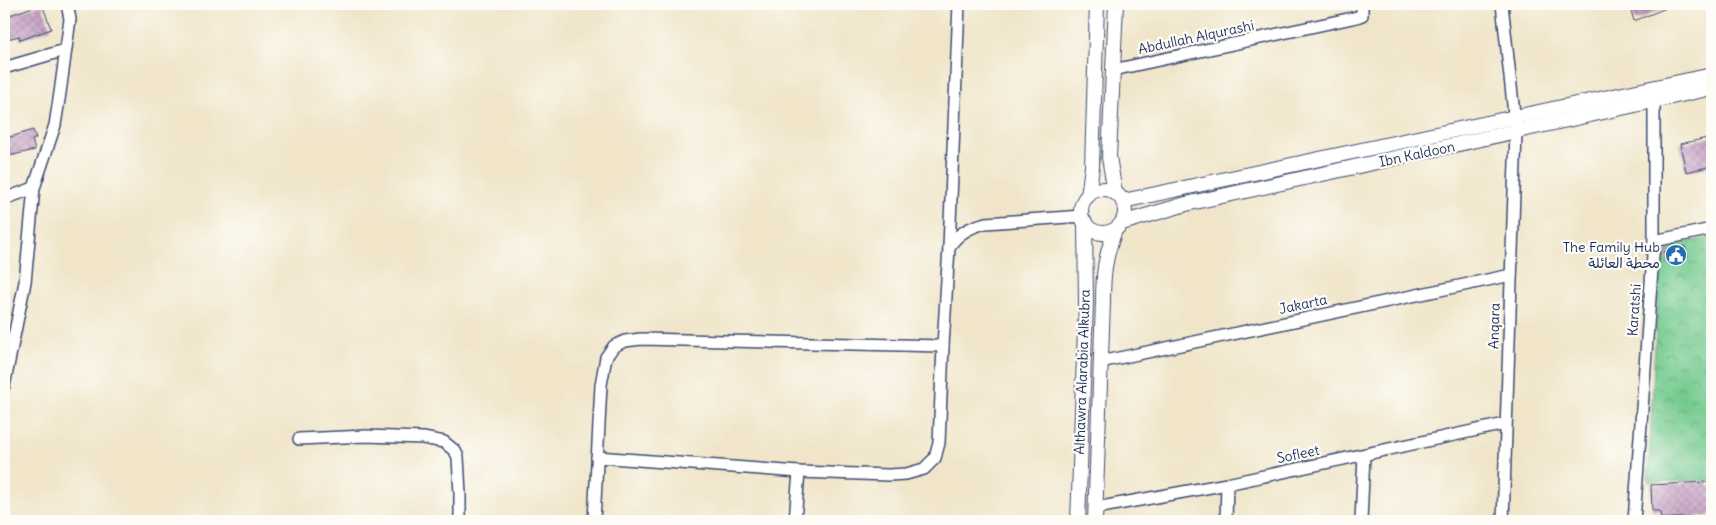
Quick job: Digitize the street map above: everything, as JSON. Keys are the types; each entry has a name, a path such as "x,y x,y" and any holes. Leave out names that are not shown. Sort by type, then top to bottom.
{"street":[{"path":"4,386 25,282 34,188 55,125 70,19 67,4"},
{"path":"597,458 799,472 889,475 906,474 924,469 935,458 939,443 959,4"},
{"path":"1097,4 1092,167 1088,196 1082,208 1083,219 1095,232 1109,233 1119,226 1125,211 1119,197 1109,157 1116,4"},
{"name":"Abdullah Alqurashi","path":"1113,70 1357,17 1362,15 1362,4"},
{"name":"Anqara","path":"1502,4 1516,132 1503,521"},
{"path":"4,68 65,50"},
{"name":"Ibn Kaldoon","path":"1119,226 1186,204 1516,132 1654,94 1712,75"},
{"name":"Ibn Kaldoon","path":"1119,197 1514,118 1654,94 1712,88"},
{"name":"Karatshi","path":"1634,521 1654,240 1654,94"},
{"path":"4,199 34,188"},
{"path":"1088,196 1101,190 1119,197"},
{"path":"949,247 955,238 962,233 973,226 986,223 1083,219"},
{"name":"Althawra Alarabia Alkubra","path":"1078,521 1086,302 1083,219"},
{"name":"Althawra Alarabia Alkubra","path":"1095,515 1103,274 1105,260 1119,226"},
{"path":"1654,240 1712,229"},
{"name":"Jakarta","path":"1100,362 1511,276"},
{"path":"1086,302 1103,302"},
{"path":"594,521 601,386 606,357 614,346 625,341 641,339 942,346"},
{"name":"Sofleet","path":"1095,515 1227,484 1505,424"},
{"path":"299,439 391,436 423,438 444,442 455,451 458,457 460,521"},
{"path":"1361,521 1364,455"},
{"path":"794,521 799,472"},
{"path":"1226,521 1227,484"}],"green space":[{"path":"1712,237 1712,480 1648,482 1660,248"}],"building":[{"path":"42,4 51,29 20,40 19,36 4,40 4,17"},
{"path":"1629,4 1676,4 1634,21"},
{"path":"33,130 36,138 32,140 35,150 4,157 4,139"},
{"path":"1712,137 1712,166 1686,172 1680,144"},
{"name":"The Family Hub محطة العائلة","path":"1685,246 1688,257 1668,263 1664,252"},
{"path":"1707,482 1712,488 1712,513 1709,516 1661,519 1660,511 1652,511 1651,485"}],"place":[{"name":"The Family Hub محطة العائلة","path":"1676,255"}]}
